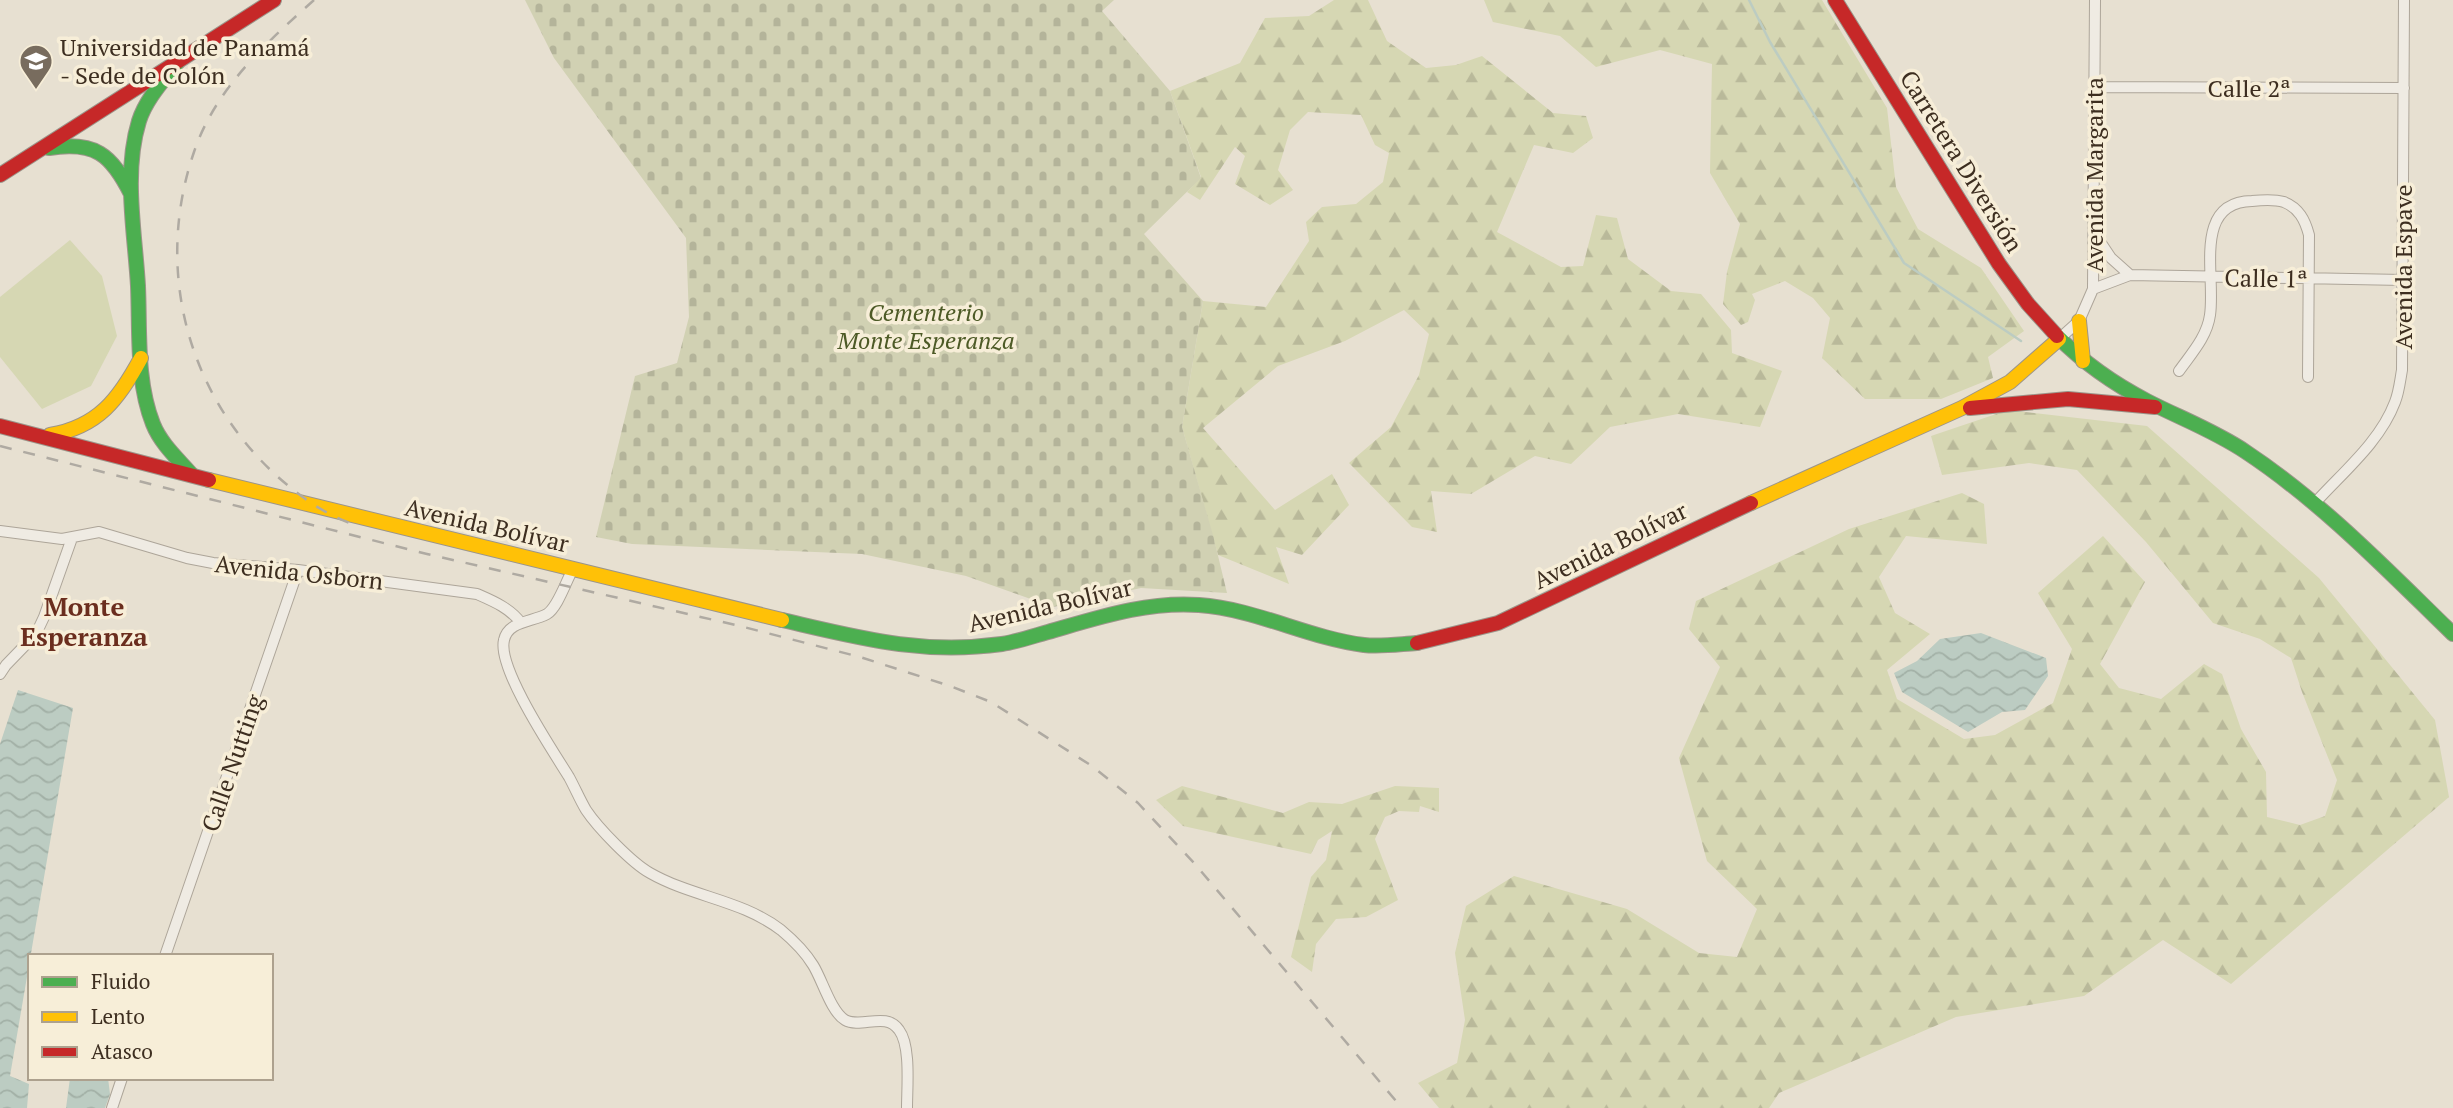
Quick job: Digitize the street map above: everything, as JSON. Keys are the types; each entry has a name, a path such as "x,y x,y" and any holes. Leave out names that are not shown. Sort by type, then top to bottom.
{"main road":[{"path":"0,176 274,0"},
{"name":"Carretera Diversión","path":"1835,0 1998,263 2028,305 2059,339 2098,372"},
{"path":"177,63 152,96 139,121 133,198 146,397 153,425 163,442 193,476"},
{"path":"41,149 69,144 91,148 106,156 119,169 133,198"},
{"path":"2079,321 2083,361"},
{"name":"Avenida Bolívar","path":"0,426 320,509 857,638 921,649 1004,644 1111,614 1151,606 1178,605 1200,605 1263,617 1343,641 1366,645 1420,643 1498,623 1707,523 1962,408 2010,382 2059,339"},
{"path":"38,436 64,434 104,413 122,394 142,357"},
{"path":"2098,372 2246,451 2315,503 2453,634"},
{"path":"2098,372 2109,390 2124,404"},
{"path":"1962,408 2052,399 2161,408"}],"street":[{"name":"Avenida Margarita","path":"2059,339 2079,321 2093,289 2095,0"},
{"name":"Avenida Espave","path":"2315,503 2374,439 2387,421 2397,399 2402,370 2404,0"},
{"name":"Calle 2ª","path":"2094,88 2404,88"},
{"path":"2179,371 2207,328 2212,277 2212,235 2218,215 2235,203 2270,200 2287,203 2295,209 2309,235 2308,377"},
{"path":"2093,289 2130,275 2111,258 2095,234"},
{"name":"Calle 1ª","path":"2130,275 2403,280"},
{"name":"Avenida Osborn","path":"0,531 62,539 99,532 187,558 477,594 515,615 521,623"},
{"path":"0,674 36,634 72,538"},
{"path":"573,569 555,608 511,628 504,636 502,649 525,703 587,811 634,861 650,873 738,906 758,915 780,930 813,964 837,1014 846,1021 886,1021 900,1030 906,1046 907,1108"},
{"name":"Calle Nutting","path":"166,954 298,570"},
{"path":"112,1108 121,1080"}],"green space":[{"name":"Cementerio Monte Esperanza","path":"525,0 1114,0 1102,11 1170,91 1201,178 1144,234 1203,301 1182,427 1227,593 1141,588 1053,607 966,576 862,554 632,544 596,537 635,376 677,363 689,317 686,238 554,58"},
{"path":"1334,0 1368,0 1387,41 1426,68 1456,65 1482,56 1553,113 1586,116 1593,138 1573,153 1534,145 1497,232 1561,267 1583,266 1596,215 1617,218 1628,259 1671,291 1701,294 1731,330 1732,353 1782,371 1760,427 1678,414 1610,427 1571,464 1535,456 1471,494 1431,491 1437,532 1412,527 1349,463 1391,427 1419,375 1429,334 1404,310 1345,341 1278,366 1203,428 1275,510 1332,474 1349,505 1302,555 1276,547 1289,584 1218,555 1182,427 1203,301 1266,307 1309,241 1306,222 1322,207 1356,204 1383,182 1389,153 1375,145 1361,115 1308,112 1290,130 1278,170 1293,190 1270,205 1235,184 1245,156 1235,147 1200,200 1187,192 1201,177 1170,91 1240,63 1265,18 1309,16"},
{"path":"1484,0 1822,0 1887,108 1896,187 1918,229 1981,268 2024,331 1988,357 1993,378 1941,399 1865,399 1822,358 1830,318 1813,298 1785,281 1752,294 1755,300 1748,322 1741,325 1723,304 1727,272 1740,224 1710,173 1712,64 1660,50 1596,67 1560,36 1493,22"},
{"path":"70,240 102,276 117,336 91,386 42,409 0,357 0,297"},
{"path":"2008,410 2147,426 2319,578 2435,720 2449,797 2231,984 2163,940 2084,996 1956,1017 1779,1093 1769,1108 1439,1108 1418,1083 1457,1063 1465,1020 1455,953 1466,906 1514,876 1627,909 1699,953 1737,957 1757,909 1707,861 1679,758 1720,667 1689,629 1696,601 1849,529 1962,493 1984,504 1987,544 1906,536 1879,577 1895,613 1930,634 1887,670 1897,699 1964,739 1995,735 2053,703 2072,649 2038,593 2103,536 2145,582 2100,664 2119,688 2161,699 2204,664 2222,674 2241,729 2266,772 2267,817 2300,825 2325,816 2337,780 2291,658 2260,639 2213,623 2146,542 2077,470 2029,463 1942,475 1931,436"},
{"path":"1182,786 1283,813 1309,802 1342,804 1395,786 1439,788 1439,812 1420,806 1419,812 1399,811 1385,817 1375,839 1398,900 1366,917 1336,919 1316,944 1312,972 1291,957 1311,877 1326,860 1332,831 1318,840 1311,854 1183,826 1156,800"}],"water":[{"path":"1981,633 2046,658 2048,676 2025,710 2002,712 1968,732 1902,692 1894,673 1917,661 1940,639"},
{"path":"18,690 73,708 31,954 28,954 28,971 10,1076 29,1084 27,1108 0,1108 0,744"},
{"path":"70,1080 108,1080 110,1094 105,1108 66,1108"}],"waterway":[{"path":"1749,0 1770,42 1904,263 2021,341"}],"railway":[{"path":"314,0 244,68 203,129 182,196 177,241 179,285 187,328 201,369 221,408 247,444 278,477 306,499 326,512 359,526"},
{"path":"0,446 427,554 740,626 860,657 991,702 1092,766 1138,803 1194,863 1402,1108"}],"traffic: fast":[{"path":"177,63 150,98 139,121 132,161 131,203 144,391 156,431 192,475"},
{"path":"49,148 78,147 100,153 116,169 131,194"},
{"path":"2057,336 2099,372 2147,401 2246,452 2302,493 2354,538 2453,634"},
{"path":"782,620 891,643 972,647 1013,642 1141,608 1180,604 1241,612 1364,645 1417,643"}],"traffic: slow":[{"path":"2079,321 2083,361"},
{"path":"1751,503 1962,408 2010,382 2059,339"},
{"path":"50,435 81,425 105,409 124,386 141,358"},
{"path":"209,480 782,620"}],"traffic: jam":[{"path":"0,175 274,0"},
{"path":"1835,0 1999,264 2028,304 2057,336"},
{"path":"1970,408 2068,399 2155,407"},
{"path":"0,426 209,480"},
{"path":"1417,643 1498,623 1751,503"}],"place":[{"name":"Universidad de Panamá - Sede de Colón","path":"36,91"}],"district":[{"name":"Monte Esperanza","path":"84,621"}]}
